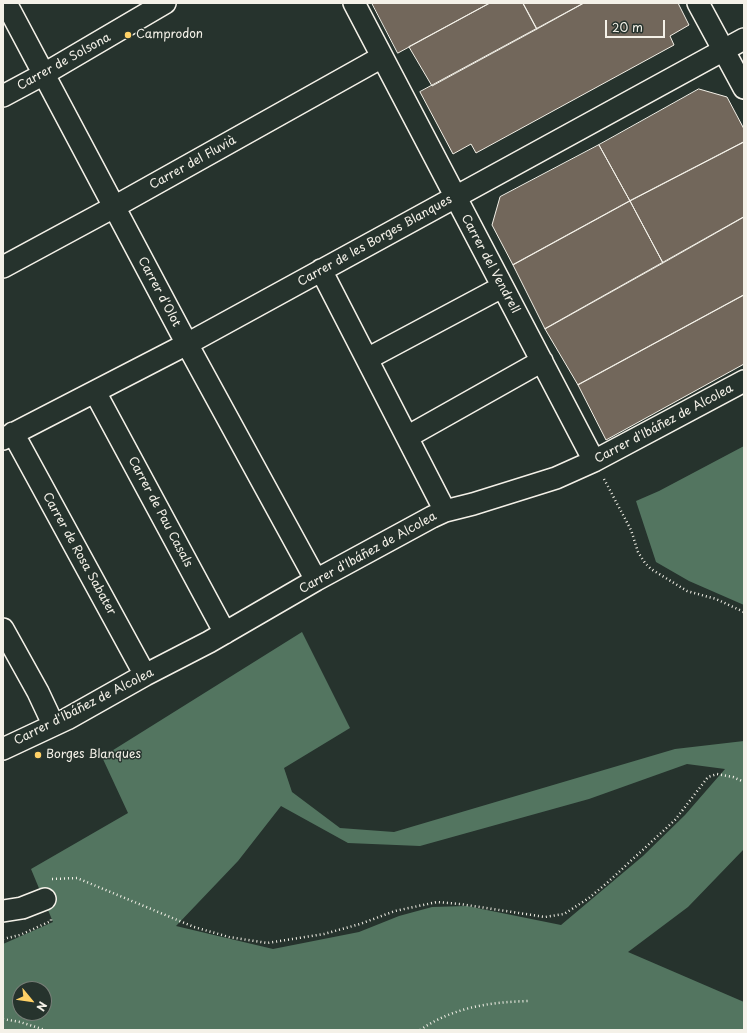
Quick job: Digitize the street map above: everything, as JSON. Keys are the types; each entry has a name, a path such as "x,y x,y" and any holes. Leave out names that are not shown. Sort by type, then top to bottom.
{"street":[{"name":"Carrer d'Olot","path":"6,3 187,344 316,580"},
{"name":"Carrer de Solsona","path":"3,96 44,74 165,3"},
{"name":"Carrer del Vendrell","path":"354,3 594,461"},
{"path":"698,3 744,88"},
{"name":"Carrer de les Borges Blanques","path":"8,436 187,344 744,39"},
{"name":"Carrer del Fluvià","path":"3,267 114,207 382,57"},
{"path":"322,270 445,511"},
{"path":"367,359 502,287"},
{"path":"407,437 542,361"},
{"name":"Carrer d'Ibáñez de Alcolea","path":"3,749 66,719 225,633 316,580 432,517 445,511 556,478 594,461 744,381"},
{"name":"Carrer de Pau Casals","path":"95,392 225,633"},
{"name":"Carrer de Rosa Sabater","path":"8,436 145,675"},
{"path":"3,628 38,692 53,724"},
{"path":"3,911 22,908 45,899"}],"path":[{"path":"594,461 631,530 638,552 645,563 651,569 687,591 716,599 744,612"},
{"path":"45,899 41,889 45,882 52,879 77,878 194,927 229,937 267,943 324,934 360,924 395,911 437,902 545,917 564,914 589,898 675,820 708,777 717,774 733,777 744,782"},
{"path":"420,1030 447,1015 473,1006 500,1002 530,1001"},
{"path":"3,1019 20,1022 45,1030"}],"green space":[{"path":"744,446 744,605 689,581 656,562 636,501 659,491"},
{"path":"302,632 350,728 284,768 292,792 340,828 394,832 675,749 744,741 744,849 688,907 628,952 744,1002 744,1030 3,1030 3,944 53,922 31,869 128,813 102,757","holes":["687,764 725,769 685,815 643,856 561,925 467,906 432,907 399,916 359,932 273,949 176,926 238,861 281,806 348,843 420,846 589,799"]}],"building":[{"path":"372,3 490,3 398,53"},
{"path":"490,3 523,3 537,29 432,86 409,47"},
{"path":"523,3 584,3 537,29"},
{"path":"584,3 678,3 689,25 670,36 674,45 476,153 471,144 453,154 420,92"},
{"path":"699,89 727,97 744,129 744,142 630,201 599,145"},
{"path":"744,142 744,217 663,263 630,201"},
{"path":"599,145 630,201 513,265 492,225 500,197"},
{"path":"630,201 663,263 545,329 513,265"},
{"path":"744,217 744,295 578,385 545,329"},
{"path":"744,295 744,364 606,440 578,385"}],"place":[{"name":"Camprodon","path":"128,35"},
{"name":"Borges Blanques","path":"38,755"}]}
